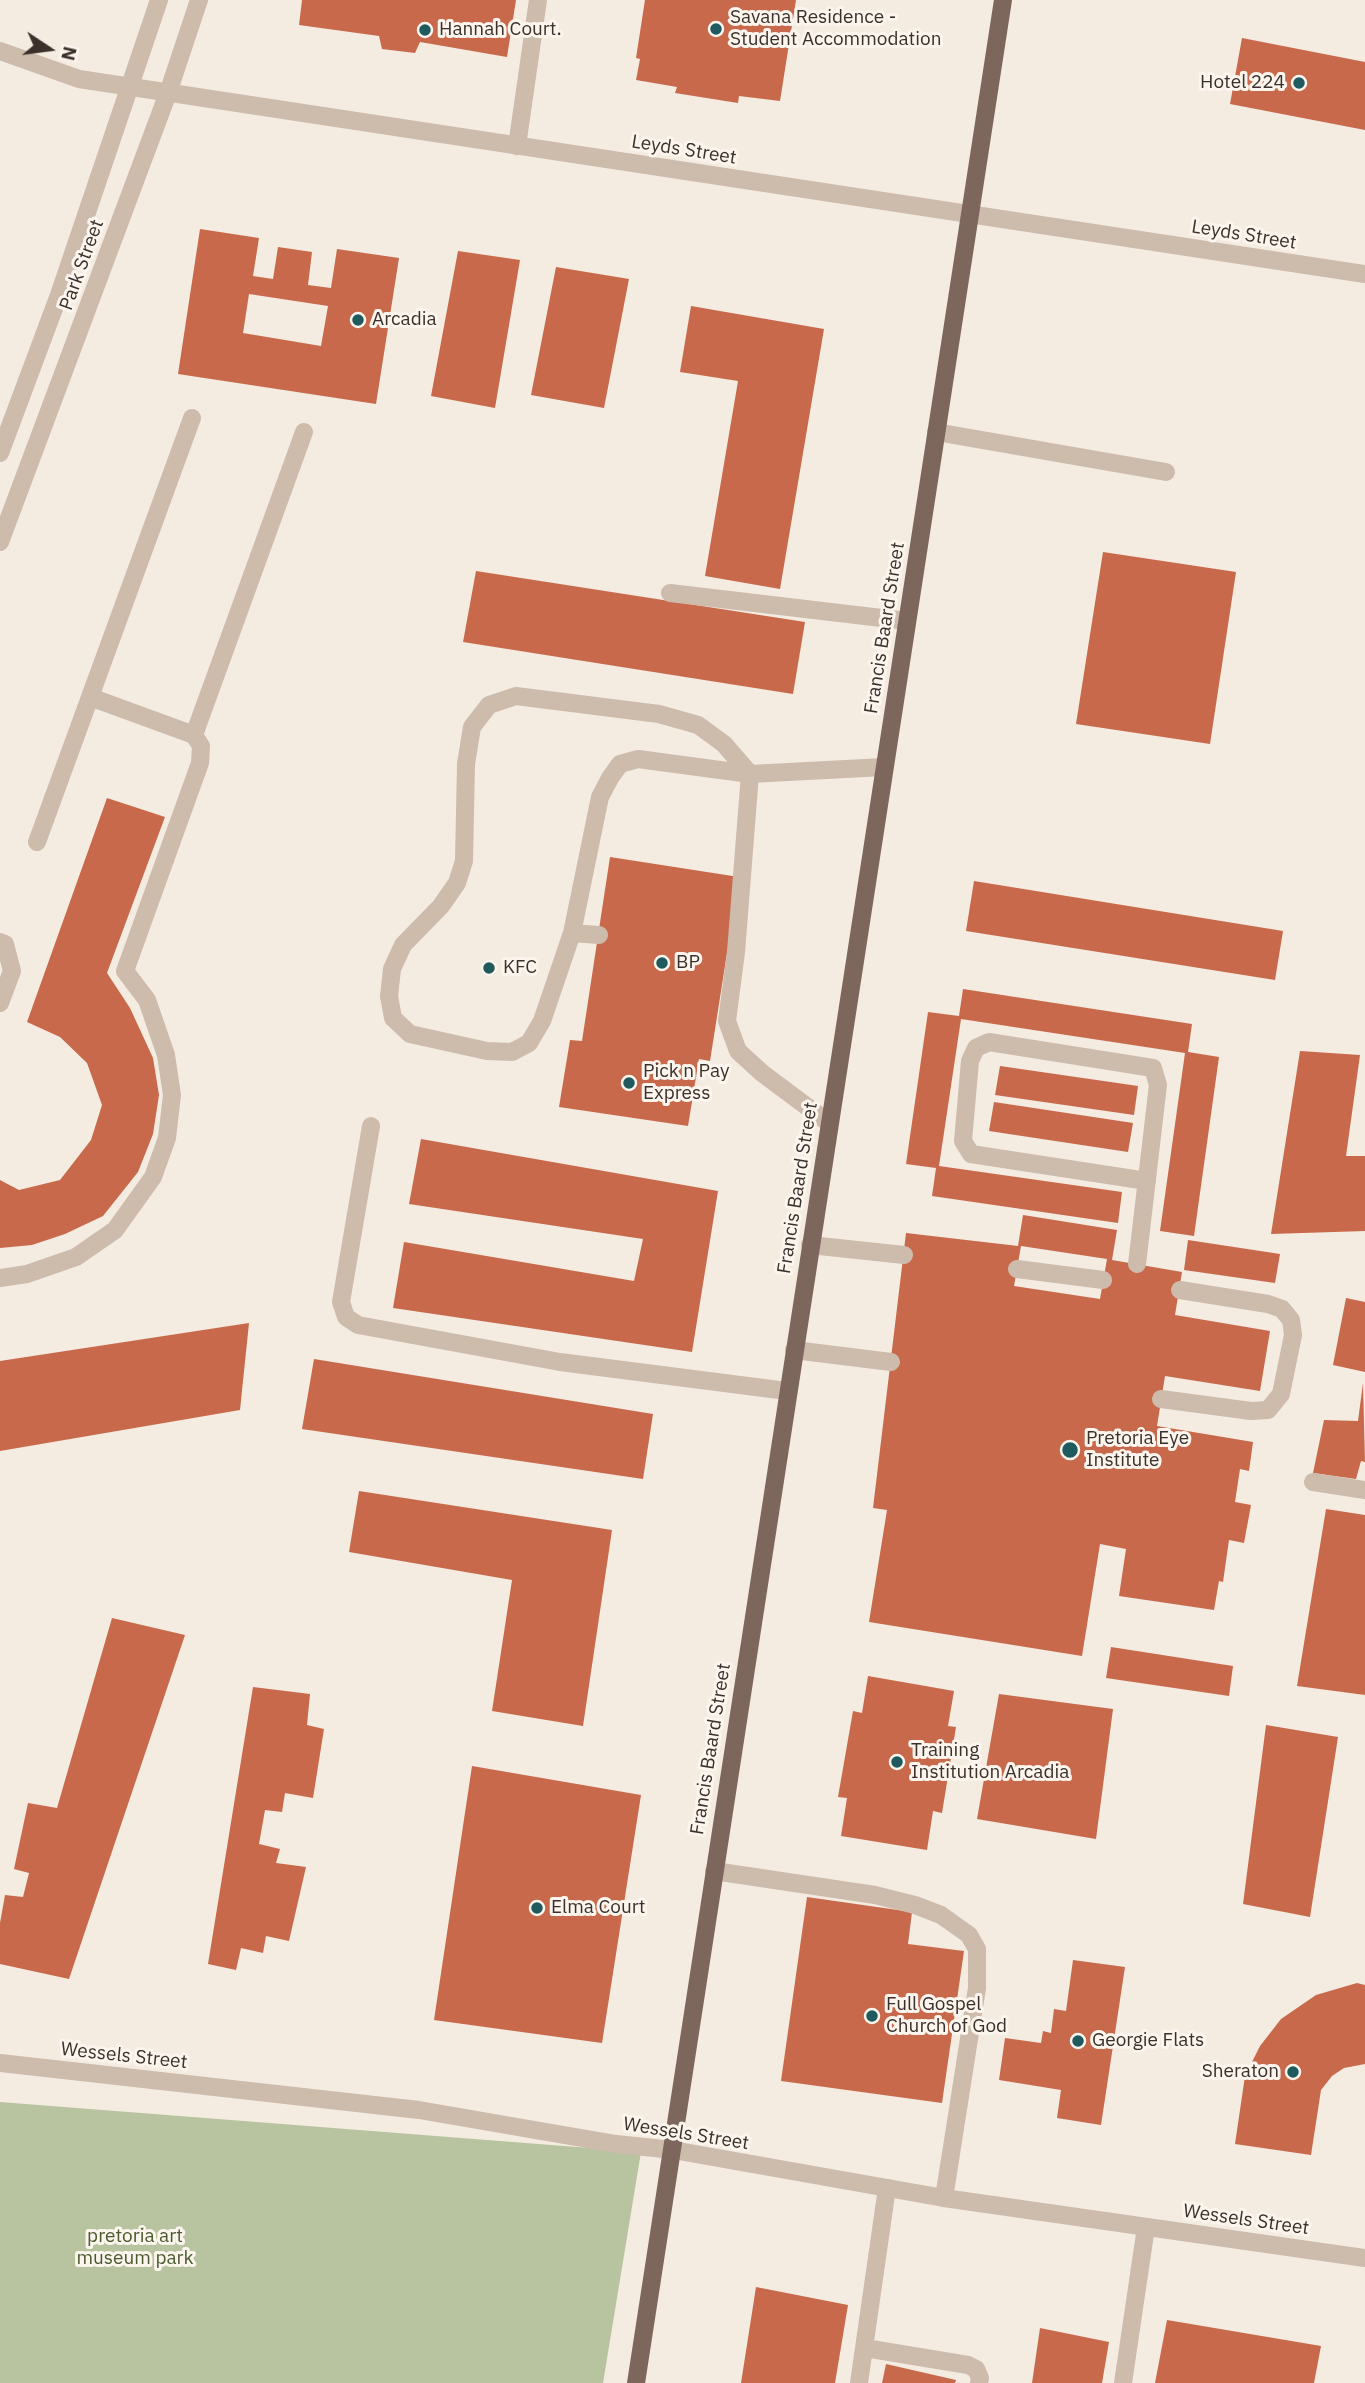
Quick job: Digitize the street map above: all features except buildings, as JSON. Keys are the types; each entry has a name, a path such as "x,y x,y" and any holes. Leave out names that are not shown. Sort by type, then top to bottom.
{"main road":[{"name":"Francis Baard Street","path":"636,2383 1003,0"}],"street":[{"name":"Park Street","path":"0,453 59,295 159,0"},
{"name":"Park Street","path":"0,542 199,0"},
{"path":"517,146 538,0"},
{"name":"Leyds Street","path":"0,51 79,79 1365,274"},
{"path":"37,842 192,418"},
{"path":"194,735 304,432"},
{"path":"936,432 1166,472"},
{"path":"670,593 907,621"},
{"path":"829,1123 762,1073 738,1051 727,1021 750,774 724,744 698,725 659,714 516,696 489,705 471,727 466,764 464,861 457,883 441,906 403,945 392,969 389,996 393,1018 410,1034 487,1051 512,1052 529,1042 542,1021 572,933 600,797 620,764 638,759 750,774 884,767"},
{"path":"0,1278 27,1274 76,1257 115,1230 153,1177 167,1138 172,1095 166,1055 147,1000 125,971 200,763 201,746 194,735 90,697"},
{"path":"572,933 599,935"},
{"path":"0,942 5,944 12,971 0,1003"},
{"path":"1137,1264 1147,1181 1158,1085 1153,1068 989,1042 976,1048 970,1061 963,1141 971,1154 1147,1181"},
{"path":"371,1126 341,1302 346,1317 358,1325 560,1362 787,1391"},
{"path":"810,1245 904,1255"},
{"path":"1017,1269 1103,1280"},
{"path":"1161,1399 1251,1411 1268,1410 1281,1394 1293,1335 1292,1320 1282,1309 1268,1304 1180,1290"},
{"path":"794,1350 891,1362"},
{"path":"1313,1482 1365,1490"},
{"path":"714,1871 875,1895 905,1902 941,1915 969,1935 977,1949 977,1988 944,2198"},
{"name":"Wessels Street","path":"0,2063 419,2110 616,2144 673,2150 944,2198 1365,2258"},
{"path":"859,2383 887,2188"},
{"path":"1123,2383 1146,2227"},
{"path":"865,2348 968,2365 976,2369 979,2383"}],"green space":[{"name":"pretoria art museum park","path":"0,2102 641,2152 603,2383 0,2383"}],"place":[{"name":"Savana Residence - Student Accommodation","path":"716,29"},
{"name":"Hannah Court.","path":"425,30"},
{"name":"Hotel 224","path":"1299,83"},
{"name":"Arcadia","path":"358,320"},
{"name":"BP","path":"662,963"},
{"name":"KFC","path":"489,968"},
{"name":"Pick n Pay Express","path":"629,1083"},
{"name":"Pretoria Eye Institute","path":"1070,1450"},
{"name":"Training Institution Arcadia","path":"897,1762"},
{"name":"Elma Court","path":"537,1908"},
{"name":"Full Gospel Church of God","path":"872,2016"},
{"name":"Georgie Flats","path":"1078,2041"},
{"name":"Sheraton","path":"1293,2072"}]}
